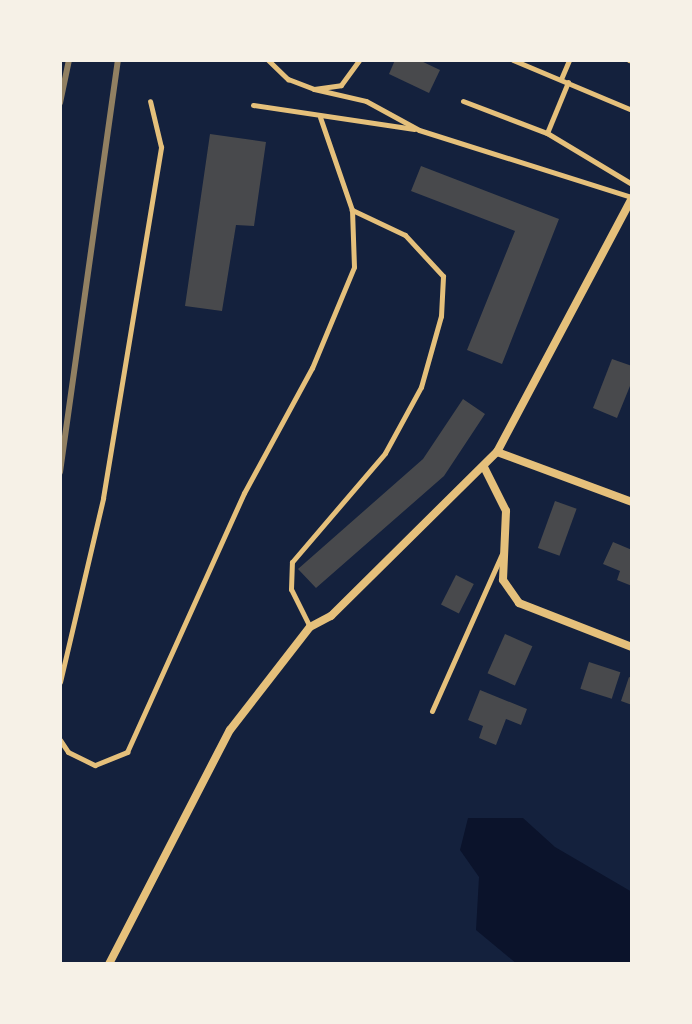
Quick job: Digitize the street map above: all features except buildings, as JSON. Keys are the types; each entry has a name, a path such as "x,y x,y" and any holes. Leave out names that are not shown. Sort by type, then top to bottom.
{"street":[{"path":"109,964 230,730 310,627 331,616 497,452 632,198"},
{"path":"497,452 632,502"},
{"path":"484,467 506,511 503,580 519,603 632,647"}],"lane":[{"path":"268,60 288,79 314,89 366,101 419,130"},
{"path":"314,89 341,85 359,60"},
{"path":"513,60 632,110"},
{"path":"561,79 569,60"},
{"path":"547,133 568,82"},
{"path":"60,682 103,498 161,147 150,101"},
{"path":"463,101 547,133 632,184"},
{"path":"253,105 419,130 632,198"},
{"path":"60,740 68,752 95,765 127,752 244,493 312,368 354,267 352,210 320,117"},
{"path":"310,627 291,589 292,562 385,453 421,387 441,316 443,276 405,235 352,210"},
{"path":"432,711 503,553"}],"water":[{"path":"468,818 523,818 555,847 632,892 632,964 517,964 476,930 479,877 460,850"}],"railway":[{"path":"60,103 69,60"},
{"path":"60,472 118,60"}]}
